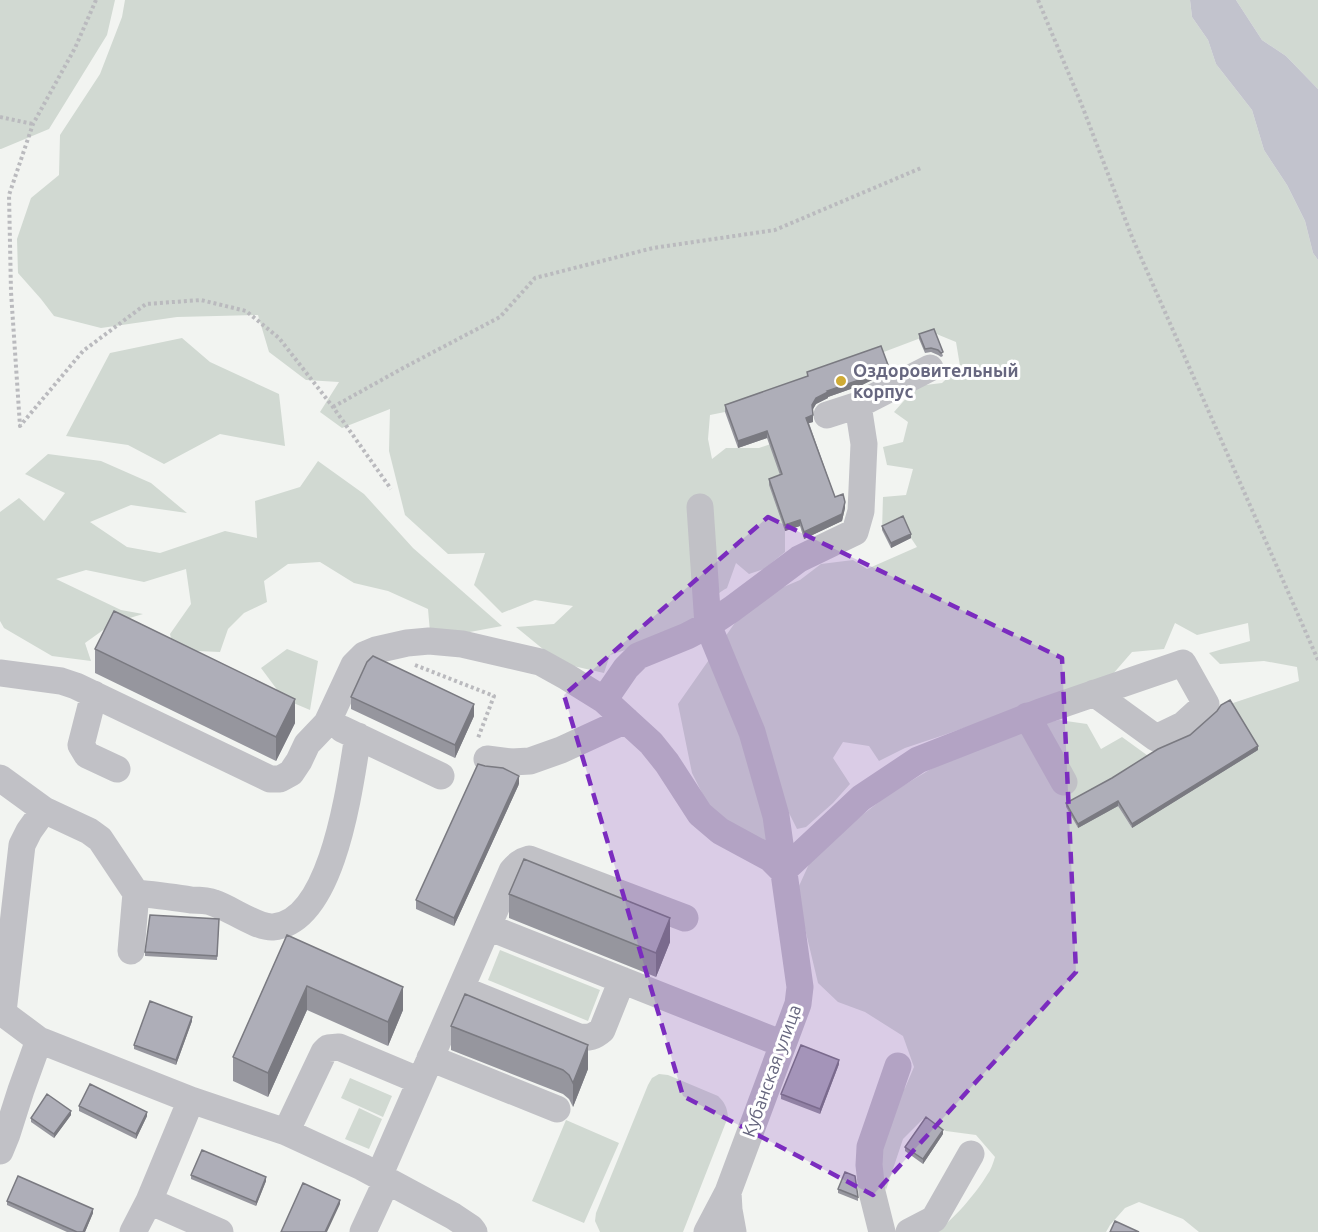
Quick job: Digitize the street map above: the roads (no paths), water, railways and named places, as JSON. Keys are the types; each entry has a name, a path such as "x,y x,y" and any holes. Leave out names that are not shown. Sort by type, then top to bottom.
{"street":[{"path":"826,415 858,405 930,368"},
{"path":"604,700 626,668 638,656 708,625 799,559 855,532 861,511 864,444 858,405"},
{"name":"Кубанская улица","path":"700,507 708,625 752,732 776,816 800,987 798,1004 728,1192 734,1232"},
{"path":"0,673 61,681 94,694 270,779 280,779 291,773 307,744 327,723 354,665 364,655 407,643 429,641 462,644 540,662 604,700 651,743 667,763 700,814 720,831 771,858 783,871 861,798 918,760 1094,693"},
{"path":"94,694 81,745 87,755 117,769"},
{"path":"1027,717 1064,782"},
{"path":"482,749 512,762 530,761 561,750 626,720"},
{"path":"327,723 441,776"},
{"path":"136,893 213,902 250,921 271,927 290,922 309,906 324,881 345,814 358,736"},
{"path":"0,778 44,810 89,831 100,839 136,893 131,951"},
{"path":"44,810 22,845 1,1012 39,1040 191,1100 286,1132 383,1178 453,1216 474,1232"},
{"path":"363,1232 425,1069 516,866 523,860 529,859 685,918"},
{"path":"488,927 783,1044"},
{"path":"461,989 589,1038 602,1029 622,980"},
{"path":"0,1152 39,1040"},
{"path":"286,1132 324,1052 328,1048 339,1047 425,1069 557,1109"},
{"path":"882,1232 872,1192 870,1147 898,1066"},
{"path":"133,1232 191,1100"},
{"path":"909,1232 934,1219 971,1154"},
{"path":"707,1232 728,1192"},
{"path":"148,1201 220,1232"}],"place":[{"name":"Оздоровительный корпус","path":"841,381"}]}
